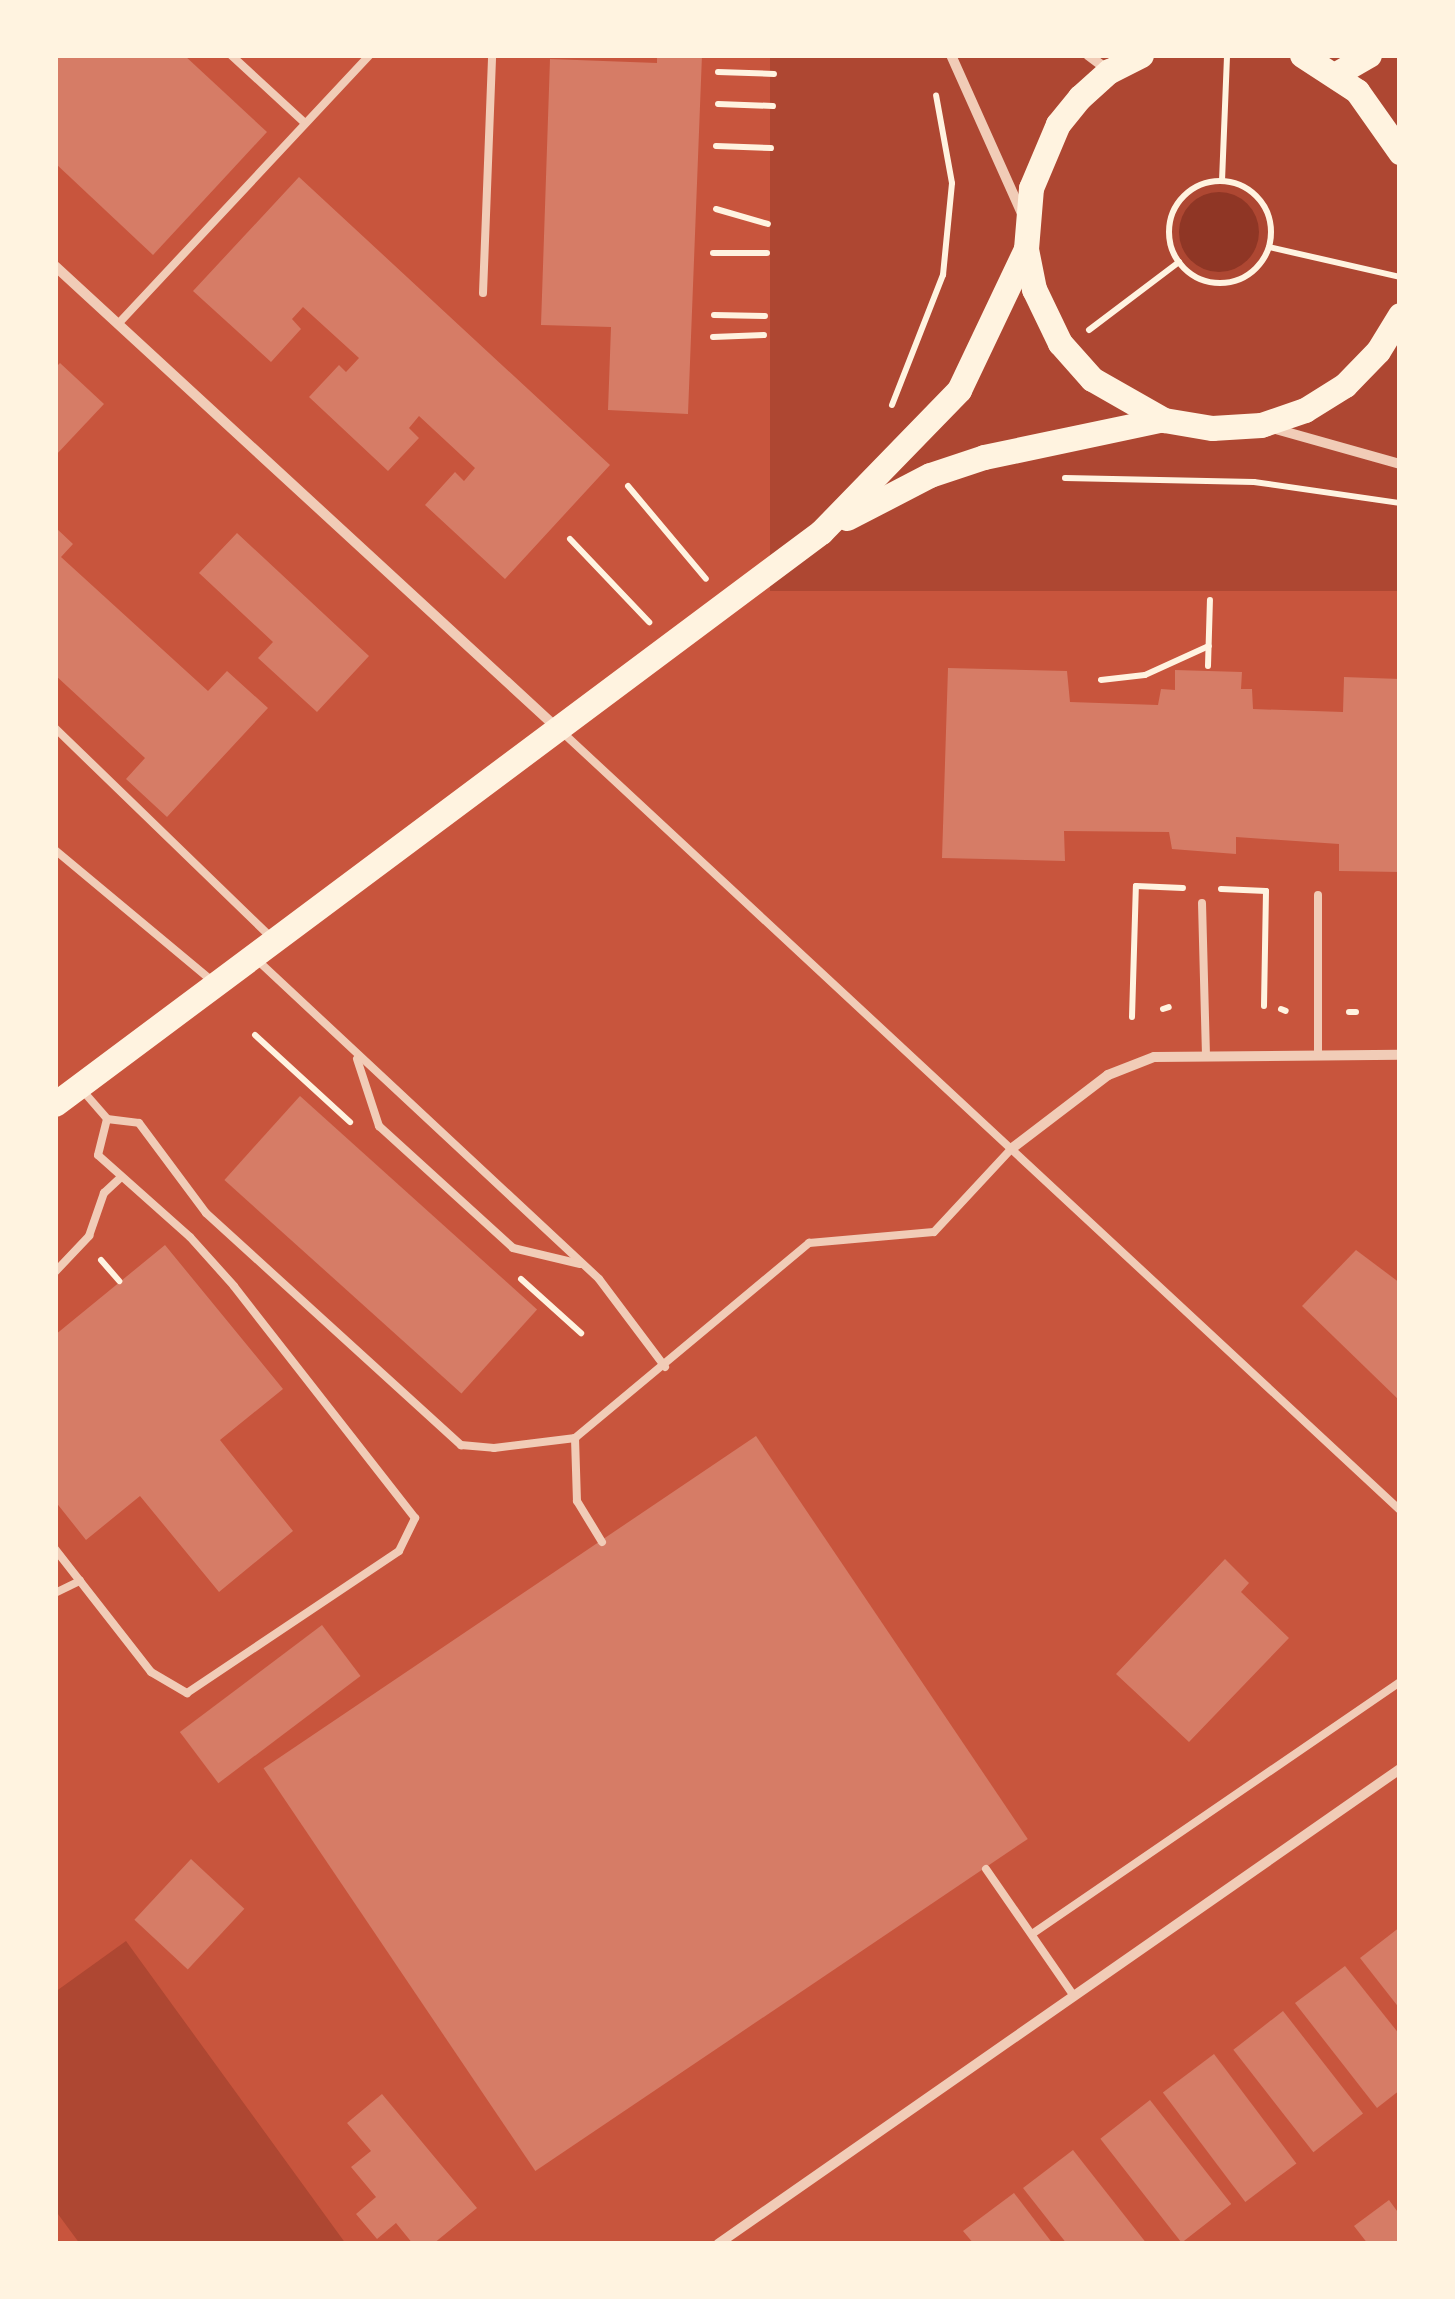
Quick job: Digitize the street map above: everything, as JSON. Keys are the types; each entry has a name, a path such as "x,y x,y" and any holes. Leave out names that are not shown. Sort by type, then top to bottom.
{"main road":[{"path":"1142,55 1109,70 1058,124 1031,188 1026,249 1041,308 1072,358 1114,396 1164,420 1212,428 1261,425 1306,410 1345,386 1378,352 1400,314"},
{"path":"1302,55 1336,74 1374,110 1400,152"},
{"path":"1336,74 1369,55"},
{"path":"821,532 959,390 1026,249"},
{"path":"55,1104 821,532 930,475 984,456 1164,420"}],"street":[{"path":"951,55 1026,222"},
{"path":"1088,55 1109,70"},
{"path":"55,266 558,728"},
{"path":"1261,425 1400,464"},
{"path":"1010,1149 1108,1075 1154,1057 1206,1053 1400,1055"},
{"path":"718,2244 1400,1769"}],"lane":[{"path":"231,55 305,123"},
{"path":"118,324 370,55"},
{"path":"483,292 492,55"},
{"path":"55,728 274,940"},
{"path":"558,728 1400,1510"},
{"path":"55,850 215,984"},
{"path":"1318,896 1318,1054"},
{"path":"1202,902 1206,1053"},
{"path":"252,956 583,1264 665,1367"},
{"path":"356,1055 378,1126 513,1248 583,1264"},
{"path":"80,1086 107,1118 139,1123 206,1213 461,1445 494,1448 576,1438 809,1244 934,1232 1010,1149"},
{"path":"55,1549 151,1672 187,1693 400,1552 416,1518 234,1286 190,1237 120,1178 98,1154 107,1118"},
{"path":"55,1272 89,1236 104,1193 120,1178"},
{"path":"576,1438 577,1502 602,1542"},
{"path":"55,1593 80,1581"},
{"path":"1032,1934 1400,1682"},
{"path":"986,1869 1074,1996"}],"path":[{"path":"1222,180 1227,55"},
{"path":"718,72 774,74"},
{"path":"887,415 943,275 952,183 934,86"},
{"path":"718,104 772,106"},
{"path":"716,146 771,148"},
{"path":"1222,180 1238,183 1262,202 1270,247 1263,262 1237,281 1204,281 1180,261 1168,232 1179,200 1206,182 1222,180"},
{"path":"716,209 768,224"},
{"path":"1270,247 1400,277"},
{"path":"714,253 767,253"},
{"path":"1099,322 1180,261"},
{"path":"714,315 765,316"},
{"path":"714,337 764,335"},
{"path":"1055,478 1254,482 1400,503"},
{"path":"628,486 698,570"},
{"path":"570,540 640,612"},
{"path":"1208,666 1210,600"},
{"path":"1101,680 1145,675 1209,646"},
{"path":"1132,1017 1136,886"},
{"path":"1264,1006 1266,891"},
{"path":"91,1252 118,1281"}],"shaded area":[{"path":"770,55 1400,55 1400,591 770,591"},
{"path":"1219,192 1234,195 1247,204 1256,217 1256,247 1247,260 1234,269 1219,272 1204,269 1191,260 1182,247 1179,232 1182,217 1191,204 1204,195"},
{"path":"126,1941 346,2244 80,2244 55,2210 55,1992"}],"building":[{"path":"55,55 184,55 267,132 153,255 55,163"},
{"path":"657,55 702,55 688,414 608,410 611,327 541,325 550,59 657,63"},
{"path":"299,177 610,465 505,579 425,505 455,472 464,481 475,468 419,416 409,428 419,438 388,471 309,397 339,365 346,372 359,358 303,307 292,319 301,329 271,362 193,291"},
{"path":"60,363 104,404 55,456 55,368"},
{"path":"55,527 73,544 61,557 208,691 227,671 268,708 167,817 126,779 145,758 55,675"},
{"path":"237,533 369,656 317,712 258,658 273,642 199,573"},
{"path":"948,668 1067,671 1070,702 1158,705 1161,689 1175,690 1175,670 1242,672 1241,689 1252,689 1253,709 1343,712 1344,677 1400,679 1400,872 1339,871 1339,844 1236,837 1236,854 1172,849 1169,832 1064,831 1065,861 942,858"},
{"path":"300,1096 537,1309 461,1393 224,1180"},
{"path":"165,1245 283,1389 220,1440 293,1531 219,1592 140,1496 86,1540 55,1501 55,1335"},
{"path":"1356,1250 1400,1283 1400,1401 1302,1306"},
{"path":"756,1436 1028,1839 535,2171 264,1768"},
{"path":"1225,1559 1249,1583 1241,1592 1289,1638 1189,1742 1116,1674"},
{"path":"322,1625 361,1676 218,1783 180,1732"},
{"path":"191,1859 244,1909 188,1969 134,1920"},
{"path":"1400,1927 1400,2009 1360,1958"},
{"path":"1345,1966 1400,2035 1400,2090 1377,2108 1295,2003"},
{"path":"1283,2011 1363,2113 1313,2152 1233,2050"},
{"path":"1214,2054 1296,2163 1245,2202 1163,2093"},
{"path":"382,2094 477,2208 433,2244 413,2244 396,2223 377,2239 356,2214 376,2197 351,2167 371,2151 347,2123"},
{"path":"1150,2100 1231,2204 1182,2243 1100,2139"},
{"path":"1073,2150 1147,2244 1067,2244 1023,2188"},
{"path":"1014,2193 1053,2244 974,2244 963,2231"},
{"path":"1389,2200 1400,2215 1400,2244 1368,2244 1354,2226"}]}
